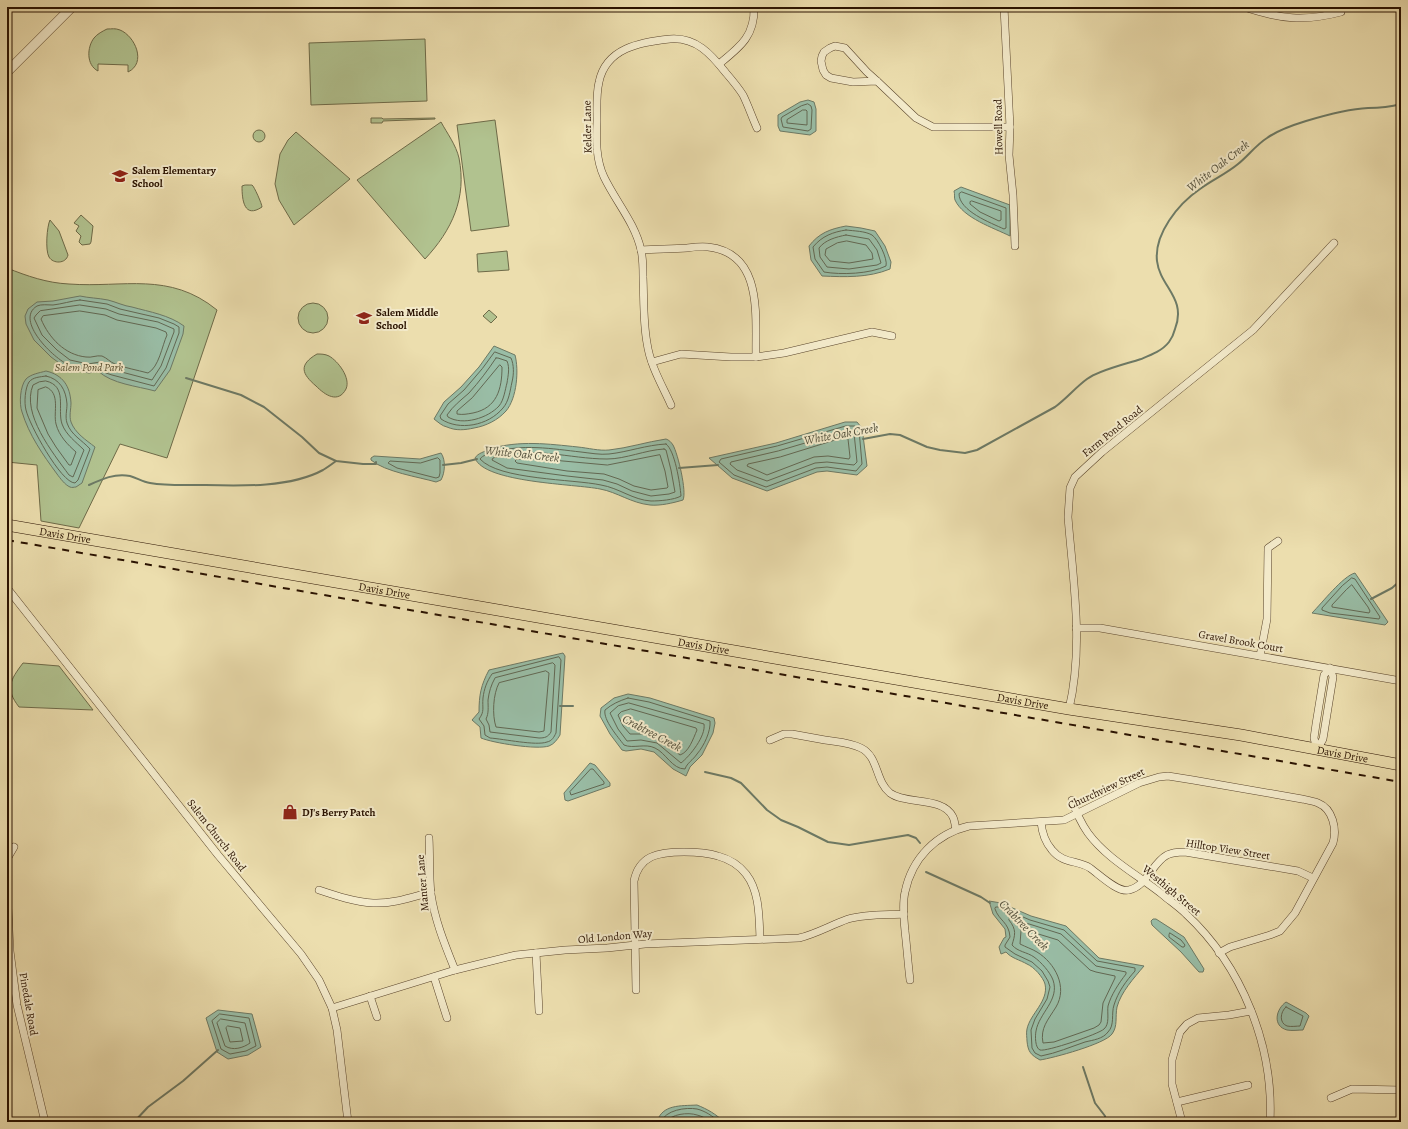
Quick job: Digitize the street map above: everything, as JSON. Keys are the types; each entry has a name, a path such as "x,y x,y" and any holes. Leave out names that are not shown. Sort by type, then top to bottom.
{"main road":[{"name":"Davis Drive","path":"7,525 1069,709 1241,735 1401,765"}],"street":[{"path":"7,72 72,7"},
{"path":"719,64 739,48 745,40 752,26 754,7"},
{"name":"Howell Road","path":"1004,7 1015,246"},
{"path":"1244,7 1262,13 1290,18 1315,17 1341,12"},
{"name":"Kelder Lane","path":"671,405 652,362 646,342 641,250 630,222 604,178 598,159 596,142 597,91 600,76 608,61 617,53 634,45 667,39 686,40 697,44 719,64 743,95 757,128"},
{"path":"876,81 845,82 831,78 823,70 820,61 824,52 835,46 845,48 876,81 916,118 933,127 1010,127"},
{"name":"Farm Pond Road","path":"1069,709 1074,676 1076,628 1068,517 1070,488 1075,477 1102,452 1253,330 1334,243"},
{"path":"641,250 707,247 719,248 730,253 737,259 744,266 751,281 755,313 756,357"},
{"path":"652,362 681,354 756,357 784,353 872,332 892,336"},
{"path":"1260,656 1267,619 1268,548 1278,541"},
{"name":"Salem Church Road","path":"7,588 218,855 301,954 319,980 332,1008 339,1046 348,1122"},
{"name":"Gravel Brook Court","path":"1076,628 1100,628 1401,681"},
{"path":"1317,750 1314,738 1316,724 1324,675 1330,668"},
{"path":"770,740 784,734 792,734 849,744 861,748 872,758 881,782 890,792 899,798 927,802 944,808 953,817 956,829"},
{"name":"Churchview Street","path":"910,980 904,914 904,893 917,861 923,852 932,844 956,829 978,825 1064,820 1139,782 1168,776 1256,790 1319,803 1333,818 1334,838 1295,913 1280,931 1230,947 1219,953"},
{"name":"Westhigh Street","path":"1072,800 1077,814 1088,834 1103,851 1144,880 1186,914 1206,935 1232,972 1251,1011 1264,1050 1271,1096 1270,1122"},
{"name":"Hilltop View Street","path":"1041,822 1042,832 1046,843 1052,851 1067,861 1089,867 1119,889 1128,891 1136,888 1166,856 1175,852 1185,852 1298,871 1313,878"},
{"name":"Manter Lane","path":"429,838 431,892 438,927 455,970"},
{"path":"7,859 14,847"},
{"path":"636,990 635,874 640,866 650,858 661,854 679,852 697,853 717,856 731,861 741,868 749,878 756,894 760,939"},
{"name":"Pinedale Road","path":"7,887 9,951 17,1004 45,1122"},
{"path":"319,890 353,900 374,903 393,902 431,892"},
{"name":"Old London Way","path":"332,1008 455,970 516,955 607,948 635,944 799,938 814,934 850,918 904,914"},
{"path":"536,953 539,1011"},
{"path":"434,977 447,1018"},
{"path":"370,996 377,1017"},
{"path":"1182,1122 1172,1084 1172,1060 1180,1032 1187,1024 1198,1018 1251,1011"},
{"path":"1176,1102 1248,1085"},
{"path":"1331,1098 1352,1089 1401,1090"}],"green space":[{"path":"107,29 120,30 125,33 130,38 137,50 137,62 134,68 128,72 128,65 98,64 98,71 91,65 89,56 90,46 97,35"},
{"path":"425,39 427,101 311,105 309,43"},
{"path":"371,118 435,119 383,121 382,123 371,123"},
{"path":"495,120 509,226 471,231 457,125"},
{"path":"441,122 458,153 461,173 461,187 459,200 450,225 435,248 425,259 357,180"},
{"path":"257,130 261,130 265,136 261,142 257,142 253,138 253,134"},
{"path":"296,132 350,179 294,225 279,200 275,184 280,154 288,140"},
{"path":"242,186 253,186 262,207 251,211 245,206"},
{"path":"81,215 93,226 90,244 82,245 79,242 81,236 76,231 79,226 74,223"},
{"path":"50,220 59,231 68,255 65,260 59,262 53,261 48,254 47,238"},
{"path":"507,251 509,270 478,272 477,254"},
{"name":"Salem Pond Park","path":"7,268 37,279 61,283 89,285 146,284 164,286 181,290 199,298 217,310 167,458 120,444 79,528 41,521 37,465 7,462"},
{"path":"313,303 324,307 328,318 324,329 313,333 302,329 298,318 302,307"},
{"path":"489,310 497,317 491,323 483,316"},
{"path":"317,354 324,354 333,358 343,370 347,380 347,385 343,394 335,397 327,395 311,382 305,374 304,370 307,362"},
{"path":"23,663 59,666 93,710 19,707 12,695 11,685 12,680"}],"water":[{"path":"808,100 814,102 816,109 816,131 810,135 780,131 778,126 778,115 800,102"},
{"path":"961,187 1010,205 1010,236 980,222 959,206 955,199 954,191"},
{"path":"846,226 875,231 885,246 891,262 890,269 873,274 848,277 822,276 811,260 809,246 825,232"},
{"path":"80,296 108,300 166,316 184,326 183,334 170,370 155,391 117,382 98,371 89,373 66,368 51,357 34,340 26,324 25,316 28,309 37,302 53,301"},
{"path":"494,346 515,355 517,376 515,392 506,411 492,422 471,429 460,430 440,424 434,419 444,402 461,387 479,367"},
{"path":"46,371 57,375 67,386 71,403 71,422 75,430 95,447 82,483 76,487 68,486 58,476 32,437 21,409 21,390 24,382 28,377"},
{"path":"845,422 857,422 862,428 867,466 857,475 827,471 817,472 767,491 732,478 709,458 776,443"},
{"path":"666,439 673,445 677,456 683,481 684,496 683,500 662,505 643,504 600,489 532,481 495,473 482,466 475,458 479,454 490,449 512,444 545,444 605,450 623,448"},
{"path":"441,453 444,459 444,470 441,480 436,482 393,471 371,460 374,456 420,459"},
{"path":"1355,573 1388,622 1385,625 1312,613 1339,584"},
{"path":"563,653 565,656 560,735 555,742 549,746 543,747 525,747 481,738 480,727 472,720 479,712 481,690 489,670"},
{"path":"628,694 650,698 714,718 715,723 713,733 702,755 690,767 686,776 673,769 654,752 641,749 626,751 622,750 610,734 600,716 601,708 614,698"},
{"path":"590,763 595,765 610,783 610,786 568,801 565,800 564,793"},
{"path":"989,901 1001,903 1031,916 1066,926 1099,958 1144,966 1128,985 1119,1001 1116,1011 1115,1028 1112,1034 1100,1042 1090,1046 1056,1056 1040,1060 1032,1055 1028,1048 1027,1031 1029,1023 1042,1002 1045,984 1040,975 1030,965 1006,952 1001,954 999,947 1006,937 1005,929 993,914"},
{"path":"1156,919 1184,937 1204,969 1203,972 1199,972 1181,952 1152,925 1151,921"},
{"path":"1286,1002 1309,1016 1303,1030 1287,1030 1279,1025 1277,1021 1278,1013"},
{"path":"218,1010 252,1014 261,1047 248,1055 228,1059 217,1052 206,1018"},
{"path":"697,1105 711,1112 724,1122 657,1122 659,1116 668,1109 679,1106"}],"waterway":[{"name":"White Oak Creek","path":"863,439 890,434 900,435 927,447 940,450 965,453 977,450 1055,407 1092,376 1105,370 1141,359 1160,350 1173,336 1178,318 1178,309 1172,293 1159,270 1157,251 1163,230 1176,211 1192,195 1229,171 1263,141 1281,130 1337,113 1360,109 1389,107 1401,104"},
{"name":"White Oak Creek","path":"186,378 241,395 264,407 302,437 319,453 336,461 363,464 376,464 376,462"},
{"name":"White Oak Creek","path":"443,465 477,459"},
{"path":"89,485 109,477 119,475 130,476 147,482 163,485 264,485 310,476 323,470 336,461"},
{"name":"White Oak Creek","path":"679,468 718,465"},
{"path":"1371,599 1392,588 1401,580"},
{"name":"Crabtree Creek","path":"560,706 573,706"},
{"name":"Crabtree Creek","path":"705,772 731,778 741,783 767,810 781,820 828,842 849,845 908,835 916,838 920,843"},
{"name":"Crabtree Creek","path":"926,872 981,897 990,903"},
{"path":"134,1122 148,1107 183,1081 218,1050"},
{"name":"Crabtree Creek","path":"1083,1067 1095,1103 1105,1116 1106,1122"}],"railway":[{"path":"7,540 1401,782"}],"place":[{"name":"Salem Elementary School","path":"120,176"},
{"name":"Salem Middle School","path":"364,318"},
{"name":"DJ's Berry Patch","path":"290,812"}]}
